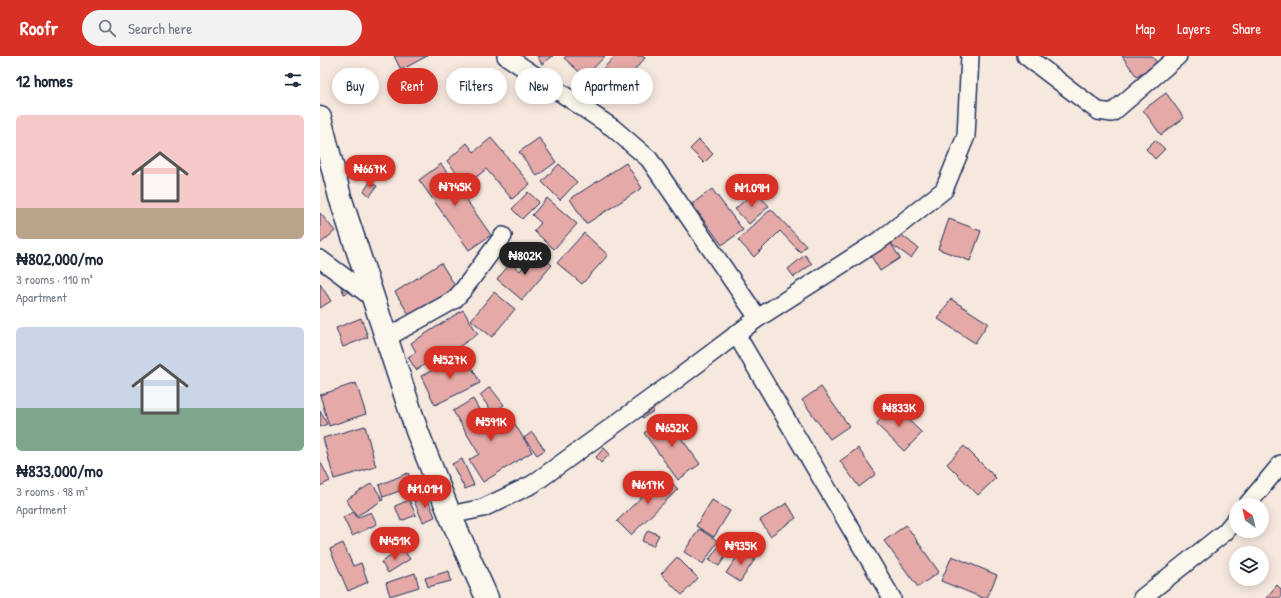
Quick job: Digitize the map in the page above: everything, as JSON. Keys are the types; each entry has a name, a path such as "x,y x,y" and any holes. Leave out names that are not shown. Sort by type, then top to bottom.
{"street":[{"path":"506,56 614,128 649,159 758,318"},
{"path":"450,515 483,508 533,484 599,438 758,318 883,238 944,190 966,136 970,56"},
{"path":"1026,56 1098,111 1112,113 1178,56"},
{"path":"320,118 340,197 417,431 450,515 487,598"},
{"path":"386,338 454,300 503,236"},
{"path":"320,259 373,298"},
{"path":"736,334 892,598"},
{"path":"1253,498 1281,464"},
{"path":"1142,598 1229,527"}],"building":[{"path":"394,56 427,56 405,68 400,68"},
{"path":"537,56 553,56 542,64"},
{"path":"566,56 605,56 594,68 575,68 564,58"},
{"path":"615,56 642,56 645,58 636,68 604,68"},
{"path":"1122,56 1152,56 1157,63 1137,77"},
{"path":"1166,93 1184,118 1161,135 1143,110"},
{"path":"491,138 530,184 512,199 486,169 467,185 447,161 467,143 474,152"},
{"path":"539,138 556,162 537,176 519,152"},
{"path":"699,140 713,154 704,163 690,149"},
{"path":"1155,140 1165,149 1155,159 1146,149"},
{"path":"626,163 642,188 586,224 570,199"},
{"path":"441,164 491,235 469,250 419,180"},
{"path":"559,164 577,182 560,200 542,182"},
{"path":"370,182 377,186 370,196 364,191"},
{"path":"712,189 743,230 722,245 692,204"},
{"path":"755,191 769,206 749,224 735,209"},
{"path":"528,192 539,202 522,219 512,209"},
{"path":"547,198 577,224 554,249 534,231 541,223 532,215"},
{"path":"771,209 806,246 800,252 780,231 754,257 738,240"},
{"path":"320,213 335,231 320,244"},
{"path":"949,219 981,231 970,261 938,249"},
{"path":"584,233 608,255 582,284 557,263"},
{"path":"899,233 918,248 911,258 891,244"},
{"path":"888,239 900,258 880,271 868,251"},
{"path":"536,251 552,265 522,300 497,279 511,263 520,271"},
{"path":"805,255 812,264 794,277 788,269"},
{"path":"441,263 457,289 411,318 395,292"},
{"path":"351,280 355,290 344,294 340,284"},
{"path":"320,284 331,301 320,308"},
{"path":"494,292 515,309 492,337 471,320"},
{"path":"951,299 988,323 975,343 938,319"},
{"path":"463,310 478,334 457,348 460,353 447,360 443,353 416,370 408,357 416,352 411,343"},
{"path":"361,318 368,337 343,347 336,328"},
{"path":"465,354 480,383 435,405 421,376"},
{"path":"356,383 366,414 329,426 320,395"},
{"path":"490,387 504,405 493,413 480,395"},
{"path":"821,387 849,426 830,439 802,400"},
{"path":"473,399 491,430 495,427 497,431 513,421 532,452 483,482 469,460 479,454 453,411"},
{"path":"648,404 654,411 643,418 638,410"},
{"path":"894,406 922,433 904,451 876,424"},
{"path":"320,411 327,424 320,427"},
{"path":"666,417 700,464 678,480 644,433"},
{"path":"365,426 376,467 334,479 323,438"},
{"path":"532,432 545,450 537,455 524,438"},
{"path":"964,446 996,478 978,495 947,464"},
{"path":"604,448 610,454 601,463 596,457"},
{"path":"858,448 876,474 859,487 840,461"},
{"path":"462,459 474,485 465,489 452,464"},
{"path":"320,461 330,481 320,486"},
{"path":"408,473 413,486 383,497 379,485"},
{"path":"664,475 678,489 631,535 617,521"},
{"path":"372,483 383,500 357,516 346,500"},
{"path":"426,495 435,517 423,522 414,501"},
{"path":"409,500 416,515 401,521 395,506"},
{"path":"712,500 730,511 714,537 696,526"},
{"path":"787,503 796,518 770,536 760,520"},
{"path":"354,512 357,518 371,512 377,524 352,536 343,517"},
{"path":"906,525 939,572 918,587 884,541"},
{"path":"699,529 718,541 703,564 684,552"},
{"path":"648,530 659,535 653,546 642,541"},
{"path":"343,543 353,566 361,563 368,582 348,591 330,549"},
{"path":"720,544 730,550 719,566 709,560"},
{"path":"403,549 410,559 388,573 381,562"},
{"path":"742,550 755,559 740,582 726,573"},
{"path":"952,556 997,575 987,598 983,598 941,581"},
{"path":"677,557 698,578 682,595 661,574"},
{"path":"449,571 451,581 428,587 425,578"},
{"path":"415,573 419,587 390,596 386,583"},
{"path":"1277,585 1281,589 1281,598 1266,598"}]}
